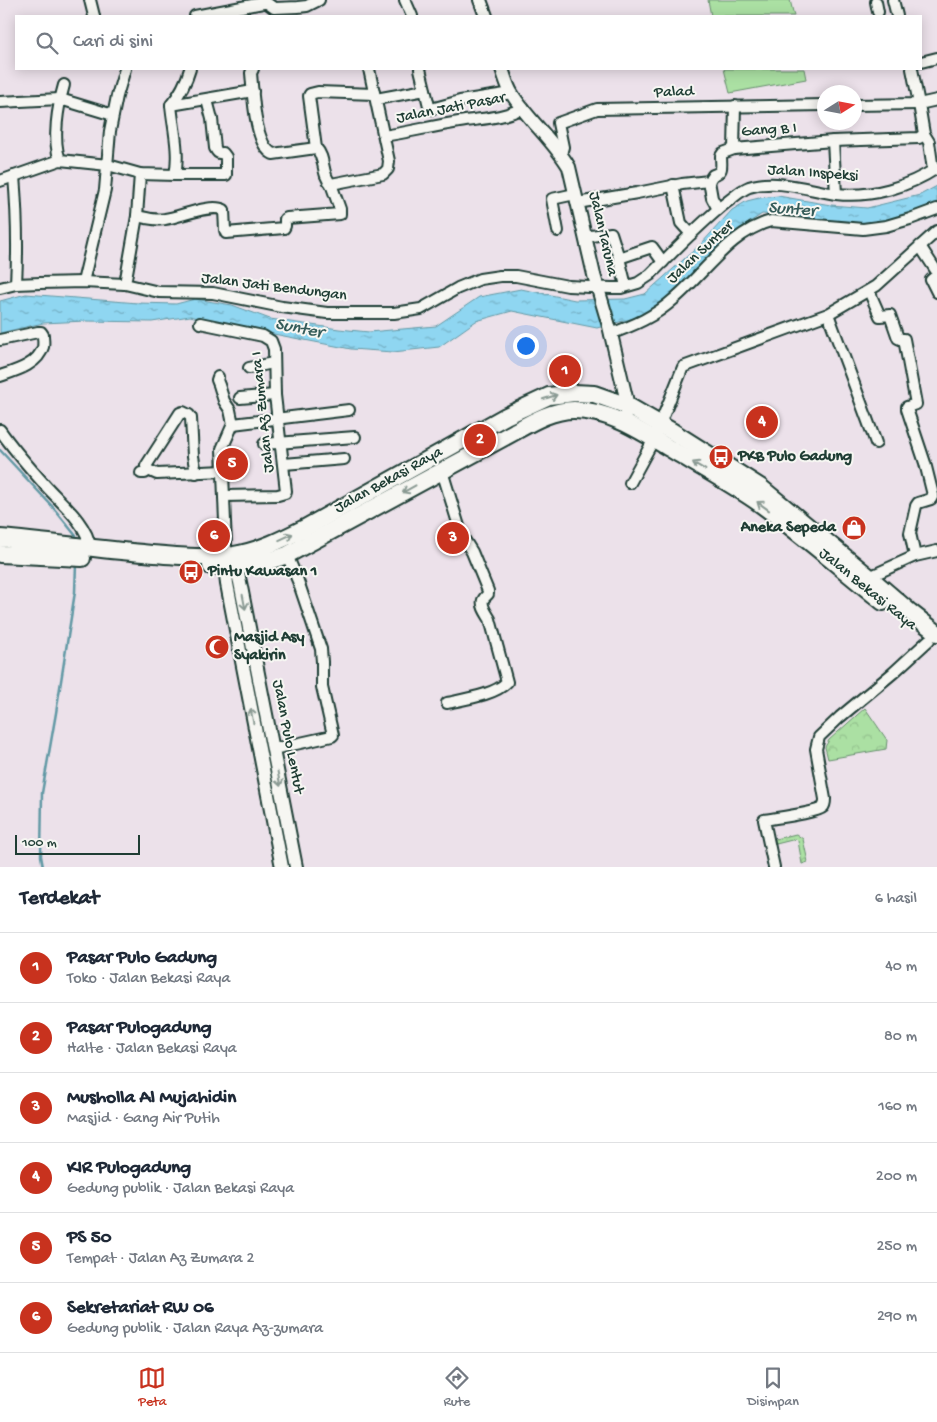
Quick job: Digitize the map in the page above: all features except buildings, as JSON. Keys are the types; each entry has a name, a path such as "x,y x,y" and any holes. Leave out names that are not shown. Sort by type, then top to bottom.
{"main road":[{"name":"Jalan Bekasi Raya","path":"0,554 88,551 178,566 229,558 276,542 298,531 506,416 550,396 574,392 585,393 604,397 628,406 657,432 760,504 934,639"},
{"name":"Jalan Bekasi Raya","path":"229,558 269,562 287,555 542,418 565,410 576,410 607,415 627,424 657,432 760,487 910,612 934,639"},
{"name":"Jalan Bekasi Raya","path":"0,538 44,541 65,551"}],"street":[{"path":"90,0 94,15"},
{"path":"200,15 262,3 285,12 307,6 319,0"},
{"path":"405,0 412,15"},
{"path":"480,0 486,15"},
{"path":"885,2 896,15"},
{"path":"922,62 937,58"},
{"path":"83,282 105,190 110,131 125,70"},
{"path":"175,175 177,155 171,105 184,86 190,70"},
{"path":"137,216 153,220 164,220 220,208 224,210 225,230 228,233 284,228 285,219 287,218 341,214 331,184 326,177 321,152 316,148 309,148 273,154 264,146 254,113 251,73 252,70"},
{"path":"331,184 383,174 388,169 389,161 369,70"},
{"path":"420,70 429,108 431,109 460,101 512,93"},
{"name":"Jalan Taruna","path":"502,70 512,93 561,154 569,167 628,406 627,424"},
{"path":"912,70 924,134 929,142 935,169"},
{"path":"60,160 56,137 60,99 64,85"},
{"path":"316,148 310,94 318,92 375,97 425,90"},
{"path":"171,105 253,91"},
{"path":"0,102 60,99 113,115"},
{"path":"0,180 60,160 108,165 140,174 226,175 226,157 223,153 217,152 215,148 212,120 207,100"},
{"path":"862,105 920,104 937,100"},
{"name":"Palad","path":"561,154 563,147 558,122 597,109 817,105"},
{"path":"718,209 712,198 709,181 713,175 721,170 721,156 723,153 734,149 735,106"},
{"name":"Jalan Jati Pasar","path":"384,136 460,122 488,119 513,113 523,108"},
{"name":"Gang B I","path":"734,149 833,141 920,138 924,134"},
{"path":"833,141 836,194"},
{"name":"Jalan Inspeksi","path":"598,290 621,288 638,283 650,275 718,209 741,191 750,187 778,184 836,194 865,193 888,190 908,184 935,169"},
{"path":"125,284 137,216 140,174"},
{"path":"14,176 18,254 16,284"},
{"path":"558,231 552,199 636,193 673,185 709,181"},
{"path":"673,185 681,223 691,234"},
{"name":"Jalan Sunter","path":"609,330 644,321 657,313 676,298 715,258 750,228 761,223 771,221 863,230 886,226 937,209"},
{"path":"630,483 657,432 683,367 828,314 876,286 937,231"},
{"path":"585,238 612,233 626,286"},
{"path":"920,246 937,274 930,280 937,292"},
{"path":"619,258 652,247 663,262"},
{"name":"Jalan Jati Bendungan","path":"0,288 16,284 83,282 125,284 159,292 213,293 282,307 327,313 394,313 421,309 458,288 480,279 500,276 516,276 598,290"},
{"path":"869,291 880,316 890,315 898,338 904,339 916,404 906,409 925,463 933,495 931,499 918,503 916,506 910,533 915,556"},
{"path":"828,314 876,444"},
{"name":"Jalan Az Zumara I","path":"200,323 255,334 270,339 274,348 275,396 286,491 285,493 268,495 224,496"},
{"path":"0,340 38,332 41,332 43,335 42,350 35,360 24,367 0,376"},
{"path":"249,368 273,363"},
{"path":"218,377 217,380 223,399 230,410 233,424 222,449 229,558"},
{"path":"240,398 275,396"},
{"path":"233,424 349,410"},
{"path":"196,473 191,418 183,412 180,413 172,425 147,464 144,472 169,474 180,472 196,473 224,471"},
{"path":"0,430 21,458 73,515 87,534 88,551"},
{"path":"264,444 354,437"},
{"path":"284,464 344,459"},
{"path":"442,471 462,536 472,552 488,591 488,594 482,601 490,619 504,665 506,683 483,694 447,703"},
{"path":"869,577 915,556 937,551"},
{"path":"273,749 332,736 333,734 322,687 321,649 298,581 287,555"},
{"name":"Jalan Pulo Lentut","path":"229,558 273,749 296,867"},
{"name":"Jalan Pulo Lentut","path":"229,558 227,584 282,867"},
{"path":"774,867 764,820 808,812 822,808 824,805 825,800 816,749 819,737 934,639"}],"green space":[{"path":"708,0 790,0 794,15 711,15"},
{"path":"724,70 804,70 806,79 730,93"},
{"path":"865,708 887,740 886,749 828,759 825,747 829,740"},
{"path":"796,834 803,839 808,862 802,864 796,839 776,844 775,839"}],"water":[{"name":"Sunter","path":"937,186 937,203 914,214 876,226 830,223 762,214 733,233 711,254 678,293 638,317 597,328 512,311 476,321 439,347 393,352 351,349 190,316 152,322 86,321 43,323 0,333 0,301 26,294 138,303 176,304 195,299 232,305 270,319 369,332 436,326 479,297 521,289 575,300 625,299 645,294 701,244 732,210 747,201 778,196 831,205 867,208 920,195"}],"waterway":[{"path":"0,450 51,505 76,536 76,541"},
{"path":"43,867 41,856 42,793 75,592 76,564"}],"place":[{"name":"Pasar Pulo Gadung","path":"565,371"},
{"name":"KIR Pulogadung","path":"762,422"},
{"name":"Pasar Pulogadung","path":"480,440"},
{"name":"PKB Pulo Gadung","path":"721,457"},
{"name":"PS 50","path":"232,464"},
{"name":"Aneka Sepeda","path":"854,528"},
{"name":"Sekretariat RW 06","path":"214,536"},
{"name":"Musholla Al Mujahidin","path":"453,538"},
{"name":"Pintu Kawasan 1","path":"191,572"},
{"name":"Masjid Asy Syakirin","path":"217,647"}]}
